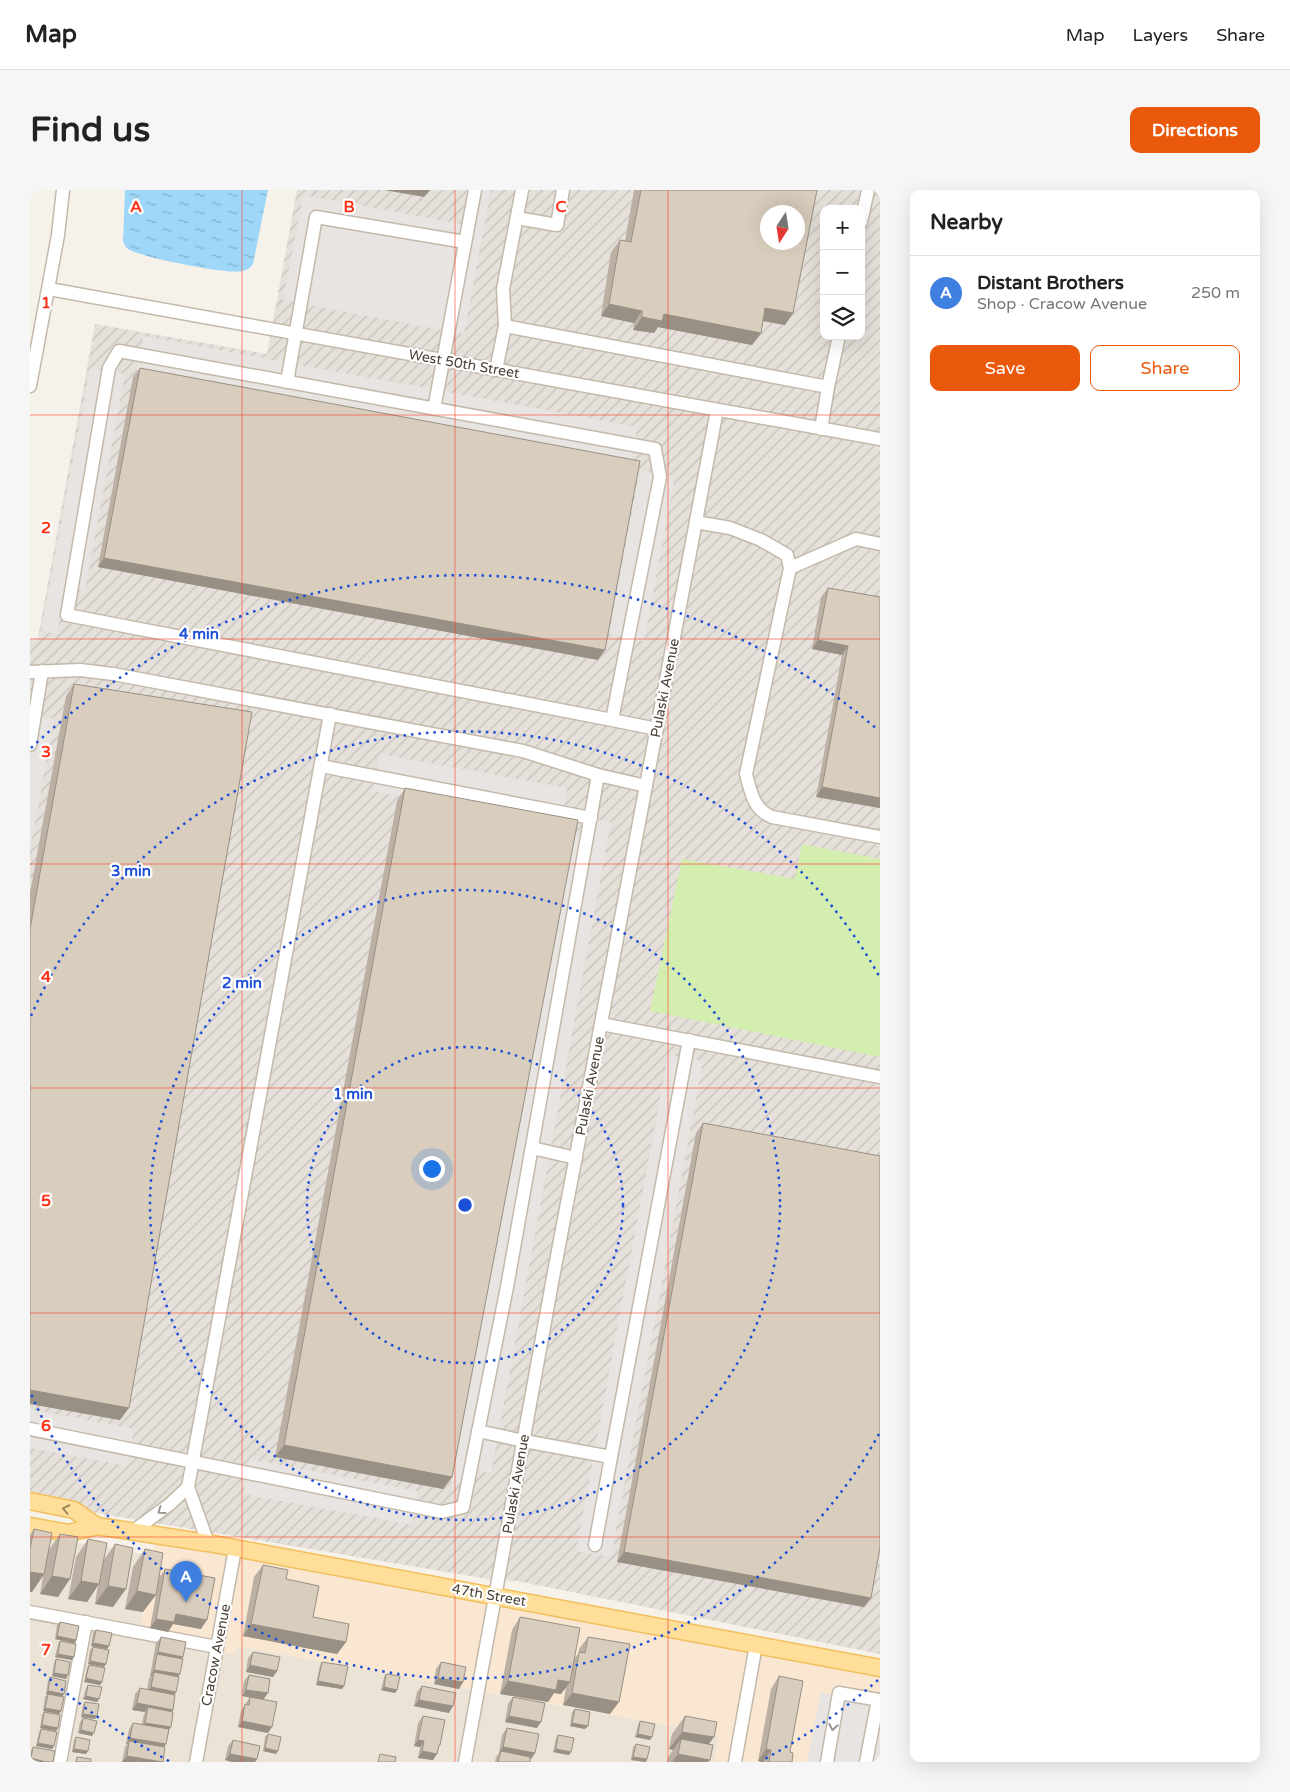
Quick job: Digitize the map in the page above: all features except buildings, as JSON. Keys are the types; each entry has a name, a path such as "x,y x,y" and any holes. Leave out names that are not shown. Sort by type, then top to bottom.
{"main road":[{"name":"47th Street","path":"30,1501 74,1510 97,1526"},
{"name":"47th Street","path":"30,1526 69,1533 97,1526 208,1543 880,1668"}],"street":[{"path":"30,386 58,236 63,190"},
{"path":"434,409 475,190"},
{"path":"496,370 505,326 503,289 522,190"},
{"path":"517,218 556,225 563,190"},
{"path":"865,205 868,190"},
{"path":"287,382 316,216 465,242"},
{"name":"West 50th Street","path":"49,289 880,439"},
{"path":"505,326 828,387"},
{"path":"821,428 837,340"},
{"path":"612,720 660,477 655,449 119,351 109,368 67,615 657,729"},
{"name":"Pulaski Avenue","path":"465,1762 576,1158 717,410"},
{"path":"696,522 730,528 762,540 787,555 790,568 746,774 752,797 762,813 772,817 880,837"},
{"path":"790,568 856,539 880,544"},
{"path":"30,745 36,672 80,670 113,674 523,751 598,775 646,786"},
{"path":"132,1532 170,1504 188,1487 330,714"},
{"path":"321,766 591,818"},
{"path":"30,1429 442,1512 463,1507 532,1148 598,775"},
{"path":"601,1024 880,1077"},
{"path":"595,1545 689,1040"},
{"path":"532,1148 576,1158"},
{"path":"478,1430 524,1441 611,1456"},
{"path":"188,1487 208,1543"},
{"name":"Cracow Avenue","path":"196,1762 235,1549"},
{"path":"30,1612 217,1647"},
{"path":"60,1762 86,1622"},
{"path":"734,1762 756,1645"},
{"path":"827,1762 839,1693 879,1700 866,1762"}],"shaded area":[{"path":"297,190 880,190 880,1654 517,1581 488,1579 102,1514 30,1497 30,640 38,638 95,324 267,354"},
{"path":"467,190 491,190 464,334 283,300 303,195 461,224"},
{"path":"143,336 637,427 631,462 137,371"},
{"path":"90,368 125,374 85,591 66,587 57,634 41,631"},
{"path":"640,470 675,476 644,641 609,634"},
{"path":"30,715 54,719 30,851"},
{"path":"380,754 567,788 560,825 373,791"},
{"path":"593,819 611,822 491,1473 473,1469 469,1486 451,1482 571,835 589,839"},
{"path":"668,1055 703,1061 611,1557 576,1551"},
{"path":"30,1409 134,1429 127,1466 30,1448"},
{"path":"249,1459 418,1491 412,1525 243,1494"},
{"path":"30,1534 153,1556 139,1637 235,1654 236,1646 719,1735 714,1762 30,1762"},
{"path":"155,1540 491,1601 474,1690 237,1646 235,1654 139,1638"},
{"path":"499,1602 880,1673 880,1762 714,1762 719,1735 482,1691"},
{"path":"834,1688 880,1696 880,1762 807,1762 821,1692 833,1695"}],"green space":[{"path":"802,844 880,859 880,1057 650,1011 682,859 795,879"}],"water":[{"path":"125,190 268,190 253,264 243,271 221,271 168,261 129,249 123,241"}],"place":[{"name":"Distant Brothers","path":"186,1602"}]}
